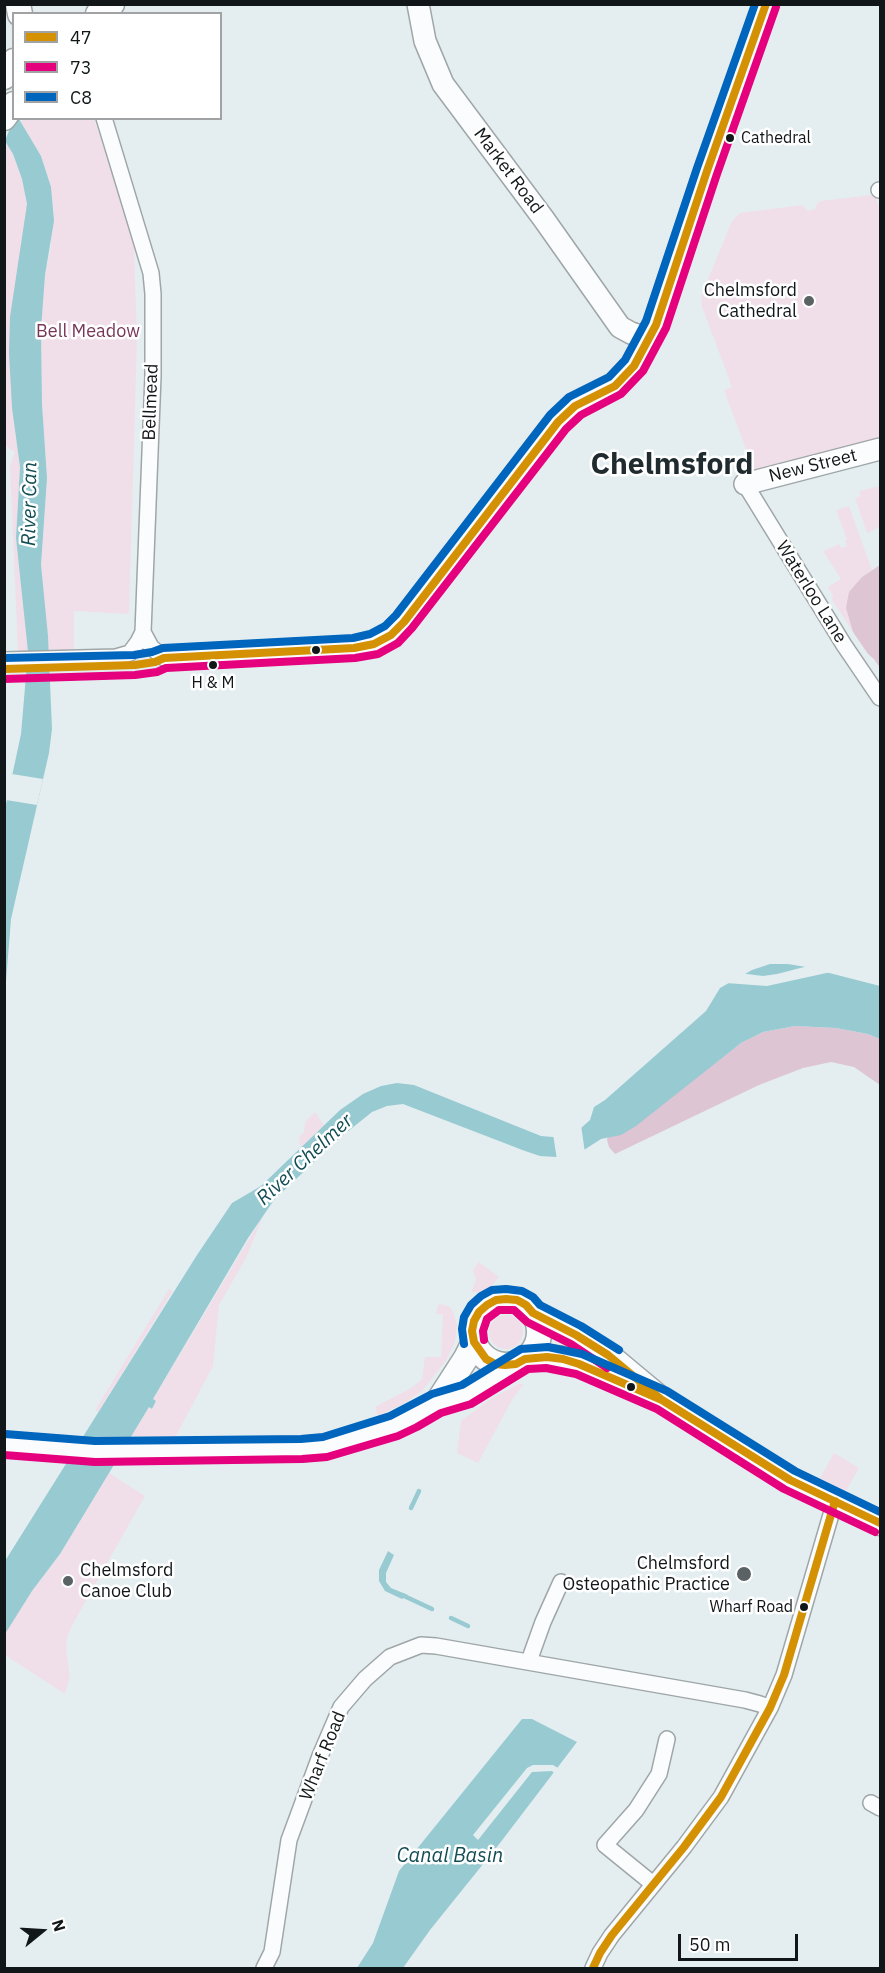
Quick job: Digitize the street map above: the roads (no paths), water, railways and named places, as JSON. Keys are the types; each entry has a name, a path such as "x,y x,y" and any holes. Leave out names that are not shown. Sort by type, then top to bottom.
{"main road":[{"path":"4,1444 95,1452 325,1447 394,1426 433,1406 466,1395 520,1362 532,1352 537,1343 538,1322 526,1305 517,1300 506,1299 496,1300 487,1305 474,1321 472,1331 474,1342 486,1359 495,1364 505,1365 520,1362 547,1357 563,1359 662,1400"},
{"path":"533,1313 576,1335 608,1355 662,1400 790,1480 880,1523"},
{"path":"433,1406 466,1358 474,1342"}],"street":[{"name":"Market Road","path":"418,4 424,41 443,84 543,218 620,327 649,339"},
{"path":"143,632 151,647 164,658 354,648 374,644 391,635 404,622 558,422 575,406 615,386 634,366 656,325 766,4"},
{"name":"Bellmead","path":"4,660 111,658 130,653 143,632 153,376 153,294 151,273 105,120"},
{"name":"New Street","path":"745,484 880,449"},
{"name":"Waterloo Lane","path":"745,484 844,645 880,698"},
{"path":"593,1968 612,1935 684,1847 721,1797 770,1708 784,1675 835,1501"},
{"path":"530,1661 543,1622 561,1582"},
{"name":"Wharf Road","path":"264,1968 272,1952 289,1840 320,1756 341,1707 351,1693 390,1657 422,1645 436,1646 745,1700 770,1708"},
{"path":"653,1884 604,1845 636,1810 659,1774 667,1739"}],"water":[{"name":"River Can","path":"13,120 20,120 41,156 51,187 54,221 45,275 41,330 42,404 47,478 41,565 48,636 52,729 49,753 11,919 5,994 5,809 21,734 28,652 16,538 20,467 12,408 9,353 10,317 27,204 22,179 13,154 5,141"},
{"name":"River Chelmer","path":"770,964 806,967 880,986 880,1039 868,1034 836,1028 795,1026 763,1032 741,1043 636,1126 621,1135 601,1139 584,1150 556,1157 540,1156 525,1151 403,1104 387,1106 372,1112 336,1141 274,1200 248,1238 153,1399 156,1401 152,1409 149,1407 60,1554 32,1591 5,1634 5,1561 232,1203 261,1186 340,1110 363,1094 381,1086 397,1083 414,1085 541,1136 553,1137 581,1128 590,1120 594,1107 605,1100 706,1011 720,988 752,970"},
{"path":"388,1551 394,1555 386,1573 386,1582 391,1588 408,1595 402,1599 385,1591 379,1581 379,1570"},
{"name":"Canal Basin","path":"522,1719 532,1719 577,1742 403,1968 357,1968 373,1943 399,1871"}],"waterway":[{"path":"411,1508 419,1491"},
{"path":"402,1595 432,1609"},
{"path":"451,1618 468,1626"}],"place":[{"name":"Cathedral","path":"730,138"},
{"name":"Chelmsford Cathedral","path":"809,301"},
{"name":"H & M","path":"213,665"},
{"name":"Chelmsford Osteopathic Practice","path":"744,1574"},
{"name":"Chelmsford Canoe Club","path":"68,1581"},
{"name":"Wharf Road","path":"804,1607"}],"district":[{"name":"Chelmsford","path":"672,465"}],"park label":[{"name":"Bell Meadow","path":"88,332"}]}
